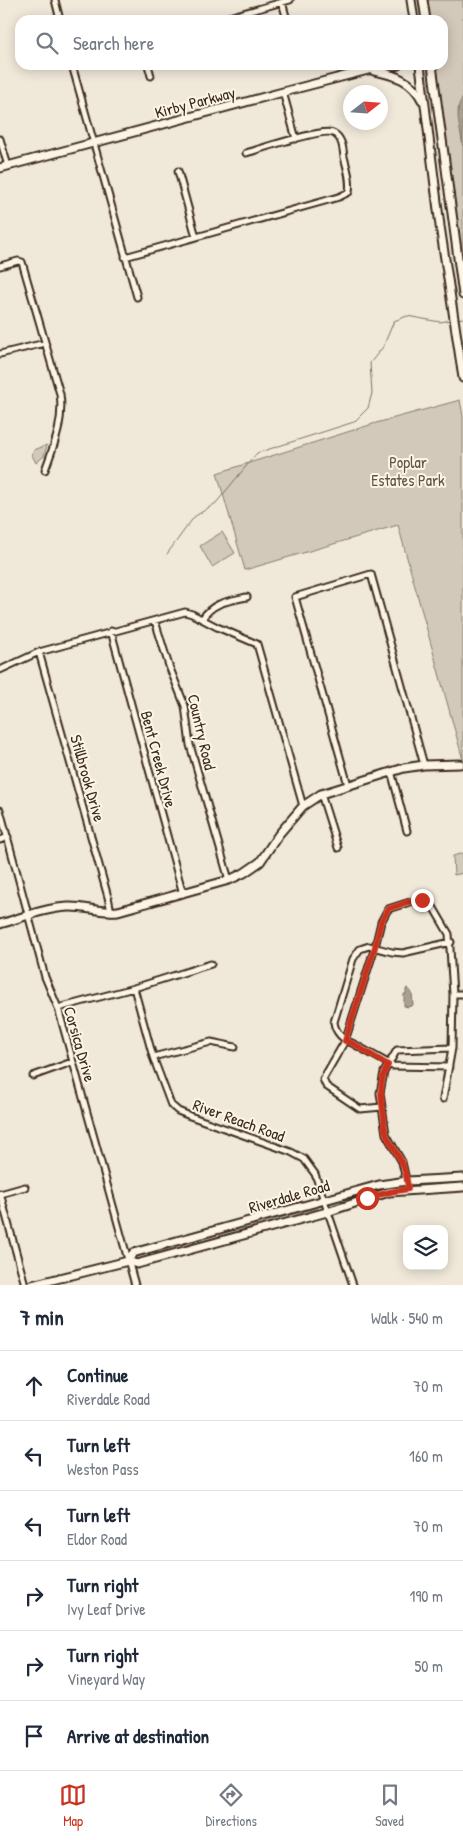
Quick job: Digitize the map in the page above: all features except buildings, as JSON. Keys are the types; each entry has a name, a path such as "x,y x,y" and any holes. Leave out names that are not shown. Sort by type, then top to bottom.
{"main road":[{"path":"411,0 412,15"},
{"path":"423,0 425,15"},
{"path":"368,70 396,76 409,84 420,95 425,110"},
{"name":"Kirby Parkway","path":"4,167 368,70"},
{"path":"421,70 463,378"},
{"path":"433,70 463,295"},
{"path":"0,924 70,907 111,912 123,910 229,880 260,862 279,834 304,806 321,794 392,771 424,765 460,764"},
{"name":"Riverdale Road","path":"128,1261 133,1253 379,1185 407,1181 463,1178"},
{"name":"Riverdale Road","path":"32,1285 128,1261 137,1264 327,1212 373,1196 408,1189 463,1187"}],"street":[{"path":"55,0 59,15"},
{"path":"236,15 290,0"},
{"path":"282,2 286,15"},
{"path":"73,70 137,297"},
{"path":"149,70 151,76"},
{"path":"283,92 296,139"},
{"path":"125,257 340,197 349,192 349,180 342,144 337,136 327,132 246,153"},
{"path":"0,139 4,167"},
{"path":"178,171 196,237"},
{"path":"0,266 18,261 22,262 60,394 59,430 45,470"},
{"path":"0,354 45,343"},
{"path":"348,785 295,597 372,574 424,765"},
{"path":"202,619 214,605 247,597"},
{"path":"0,670 39,652 185,612 202,619 257,644 304,806"},
{"name":"Country Road","path":"155,621 169,666 185,706 190,745 229,880"},
{"name":"Bent Creek Drive","path":"111,631 183,894"},
{"name":"Stillbrook Drive","path":"39,652 111,912"},
{"path":"392,771 407,831"},
{"path":"321,794 338,848"},
{"name":"Corsica Drive","path":"0,810 45,978 58,1008 135,1285"},
{"path":"0,840 8,837"},
{"path":"382,1107 360,1109 324,1084 323,1079 345,1041 381,922 388,909 413,901 424,900 430,903 449,934 451,942 453,994 452,1048 443,1099"},
{"path":"449,1067 388,1065 352,1043 345,1041 337,1032 334,1022 354,955 364,947 375,947 403,953 451,942"},
{"path":"58,1008 134,988 211,964"},
{"name":"River Reach Road","path":"134,988 153,1057 171,1104 178,1111 291,1152 304,1159 315,1174 353,1285"},
{"path":"453,994 463,994"},
{"path":"153,1057 211,1042 235,1047"},
{"path":"408,1189 402,1162 386,1134 381,1084 384,1072 398,1050 452,1048"},
{"path":"33,1076 72,1062"},
{"path":"25,1187 0,1193 25,1285"}],"green space":[{"path":"428,0 463,0 463,263 437,70 448,70 448,15 430,15"},
{"name":"Poplar Estates Park","path":"460,400 463,416 463,760 398,525 245,570 217,473 376,423"},
{"path":"47,445 44,456 36,463 32,455 34,450"},
{"path":"222,532 235,553 212,567 200,546"},
{"path":"463,853 463,873 454,875 453,856"},
{"path":"317,1206 317,1209 285,1220 137,1262 134,1260 183,1243"}],"shaded area":[{"path":"463,98 463,146 459,127 458,107"},
{"path":"408,988 412,993 413,1005 408,1007 404,1006 404,994 406,994 406,989"}],"waterway":[{"path":"167,554 194,517 216,503 257,453 354,422 368,408 372,393 370,363 383,347 394,321 407,316 440,322 452,320"},
{"path":"456,319 463,318"}],"route":[{"path":"367,1198 408,1189 407,1181 402,1162 386,1134 380,1093 382,1078 388,1065 352,1043 345,1041 381,922 388,909 408,902 422,900"}]}
